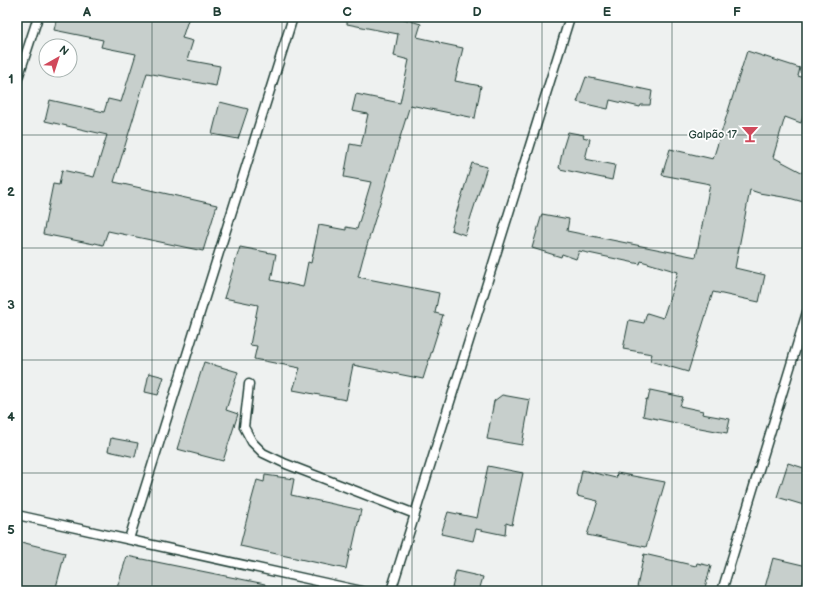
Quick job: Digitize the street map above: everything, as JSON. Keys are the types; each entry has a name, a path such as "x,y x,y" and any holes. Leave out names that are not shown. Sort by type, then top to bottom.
{"lane":[{"path":"17,81 38,17"},
{"path":"129,539 293,17"},
{"path":"391,591 570,17"},
{"path":"722,591 807,312"},
{"path":"249,384 244,427 252,442 264,453 286,464 415,514"},
{"path":"17,515 362,591"}],"shaded area":[{"path":"17,17 807,17 807,591 17,591"}],"building":[{"path":"57,17 189,17 182,38 193,41 187,60 220,66 216,86 147,73 114,182 217,205 203,251 108,231 103,245 43,234 53,184 59,185 62,170 94,177 107,135 45,121 50,100 104,112 108,99 121,102 136,54 101,47 103,40 54,30"},
{"path":"347,17 397,17 421,24 417,37 463,48 455,81 481,86 475,118 410,105 358,277 439,293 435,313 443,315 423,379 353,365 346,400 293,390 300,368 254,359 257,346 250,345 258,305 224,298 240,247 276,254 271,280 303,287 308,262 311,263 319,225 346,230 346,227 357,229 371,182 344,177 350,144 361,146 368,114 352,111 356,94 400,103 409,60 394,56 398,34 347,24"},
{"path":"747,51 800,68 798,76 807,79 807,104 801,123 785,117 773,157 807,175 807,203 750,190 735,268 765,275 759,302 713,292 688,372 650,361 652,354 623,349 629,320 644,323 647,313 663,318 678,272 641,261 640,264 579,251 576,259 562,254 561,257 532,248 542,214 569,219 567,231 696,257 710,184 662,175 670,149 713,159"},
{"path":"586,77 652,91 650,105 641,105 640,107 610,100 608,109 577,102"},
{"path":"220,102 248,109 238,139 212,134"},
{"path":"568,132 584,135 583,137 590,139 585,159 615,165 612,180 559,168"},
{"path":"472,163 487,167 465,235 451,230"},
{"path":"204,362 238,372 226,410 238,414 223,461 177,449"},
{"path":"149,373 164,377 158,395 145,392"},
{"path":"650,390 683,397 680,406 703,411 702,414 730,419 727,433 643,416 646,399 648,400"},
{"path":"502,395 530,400 522,445 487,439 494,401"},
{"path":"111,438 138,443 135,457 108,451"},
{"path":"788,463 807,469 807,506 777,497"},
{"path":"488,466 523,473 512,525 506,523 505,535 476,529 473,541 441,534 448,512 477,518"},
{"path":"582,470 616,478 617,473 665,482 646,547 587,535 598,501 577,496"},
{"path":"265,475 294,479 291,495 361,510 346,569 240,546 257,480 264,482"},
{"path":"17,541 65,553 55,591 17,591"},
{"path":"644,554 696,566 697,563 711,566 704,591 654,591 637,587"},
{"path":"127,556 265,584 264,591 116,591"},
{"path":"773,558 807,566 801,591 764,591"},
{"path":"456,571 483,577 479,591 466,591 452,588"}],"place":[{"name":"Galpão 17","path":"750,134"}]}
